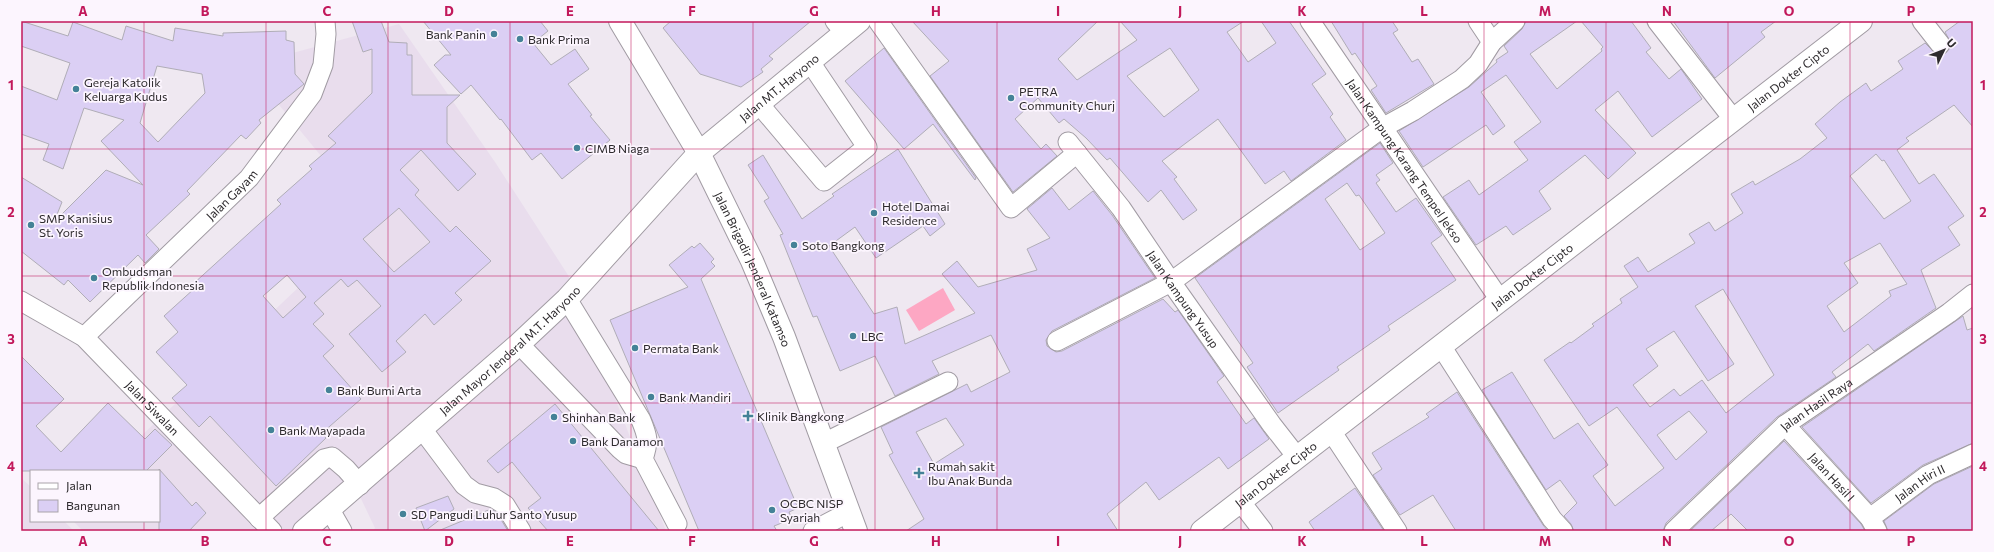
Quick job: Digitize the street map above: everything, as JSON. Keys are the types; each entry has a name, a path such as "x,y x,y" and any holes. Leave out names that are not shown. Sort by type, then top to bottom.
{"main road":[{"name":"Jalan Brigadir Jenderal Katamso","path":"620,21 699,153 752,261 784,337 853,521"},
{"name":"Jalan Dokter Cipto","path":"1202,531 1861,21"},
{"name":"Jalan MT. Haryono","path":"699,153 810,62 846,25"},
{"name":"Jalan Mayor Jenderal M.T. Haryono","path":"304,531 360,485 519,344 567,299 699,153"}],"street":[{"name":"Jalan Gayam","path":"84,337 249,178 312,94 323,65 326,34 325,21"},
{"name":"Jalan Kampung Yusup","path":"878,21 1011,208 1072,148 1121,208 1171,282 1272,425 1297,457"},
{"name":"Jalan Kampung Karang Tempel Jekso","path":"1310,21 1500,300"},
{"path":"1478,21 1492,42"},
{"path":"1057,341 1171,282 1382,128 1413,111 1462,79 1478,64 1492,42 1515,21"},
{"path":"1657,21 1734,120"},
{"path":"1922,21 1940,44"},
{"path":"759,104 824,181 867,147 810,62"},
{"name":"Jalan Hasil Raya","path":"1674,531 1785,425 1949,313 1973,294"},
{"path":"567,299 641,420 647,435 648,443 643,459 677,524"},
{"name":"Jalan Siwalan","path":"21,300 84,337 266,524"},
{"path":"519,344 620,450 626,454 643,459"},
{"path":"1441,346 1502,443 1552,518 1563,531"},
{"path":"824,443 948,382"},
{"name":"Jalan Hasil I","path":"1785,425 1873,524"},
{"path":"422,429 464,485 476,493 494,498 505,505 521,531"},
{"path":"1331,431 1397,531"},
{"name":"Jalan Hiri II","path":"1873,524 1928,474 1973,454"},
{"path":"266,524 324,459 332,457 346,469 360,485"},
{"path":"1240,501 1262,531"},
{"path":"330,510 342,531"},
{"path":"814,531 853,521"}],"shaded area":[{"path":"399,24 495,162 568,275 666,531 373,531 375,528 354,484 299,531 83,531 74,522 160,522 160,470 105,470 372,218 266,89 256,63"},
{"path":"943,288 955,310 919,331 906,310"},
{"path":"21,478 30,486 30,522 65,522 74,531 21,531"}],"building":[{"path":"21,21 68,36 73,22 122,40 126,26 173,41 175,28 223,36 223,33 286,31 286,40 294,42 295,74 304,84 259,120 261,123 246,139 241,135 187,191 190,194 146,235 159,249 145,263 138,255 90,302 68,280 64,285 21,251 21,177 62,202 54,222 106,170 143,185 101,141 124,120 84,108 63,169 43,160 49,144 21,134 21,86 57,100 70,63 21,46","holes":["157,66 202,74 205,93 158,142 140,123"]},
{"path":"352,21 381,21 389,42 407,43 407,55 412,55 412,95 460,95 447,107 447,143 476,174 458,191 421,150 400,170 419,190 415,195 450,232 456,226 491,261 455,293 462,300 434,325 425,314 396,341 406,352 382,372 349,334 381,306 357,280 348,287 341,279 314,303 324,314 313,324 334,346 323,356 361,399 322,433 326,438 276,486 210,416 199,427 172,398 187,385 156,352 178,332 164,316 195,288 192,285 281,204 277,200 312,169 309,166 336,143 328,136 372,93 372,49 363,52","holes":["399,208 430,242 394,272 363,239","287,275 306,297 283,318 263,296"]},
{"path":"423,21 540,21 548,31 533,43 551,65 575,49 589,69 568,84 592,115 590,116 610,140 562,179 541,153 532,160 501,119 500,120 471,85 461,94 434,65 445,55 451,55"},
{"path":"671,21 811,21 769,56 773,59 761,69 763,72 741,87 700,74 663,28"},
{"path":"912,21 1098,21 1058,59 1077,80 1137,40 1120,21 1244,21 1227,32 1248,62 1276,43 1261,21 1289,21 1326,74 1312,84 1333,114 1330,117 1346,140 1291,181 1284,171 1265,184 1218,119 1162,161 1177,177 1174,179 1197,210 1183,220 1161,190 1148,202 1110,158 1107,160 1086,138 1064,119 1059,123 1038,98 1015,119 1041,149 1046,144 1057,156 1013,192 930,76 949,61","holes":["1170,48 1199,90 1164,117 1127,76"]},
{"path":"1331,21 1392,21 1398,30 1393,33 1412,62 1418,59 1434,84 1386,113 1371,90 1377,86 1355,53 1352,55"},
{"path":"1526,21 1577,21 1530,54 1557,89 1602,51 1601,49 1603,47 1581,21 1631,21 1651,48 1646,52 1669,79 1681,69 1702,99 1652,137 1618,91 1595,110 1636,153 1608,179 1585,155 1539,191 1551,209 1513,235 1506,226 1476,245 1443,197 1469,180 1479,195 1528,160 1514,142 1541,122 1506,75 1481,92 1505,126 1493,135 1486,125 1423,167 1399,131 1469,87 1497,62 1496,60 1508,52 1504,46 1522,29"},
{"path":"1673,21 1776,21 1761,32 1765,37 1715,78"},
{"path":"1960,21 1973,21 1973,127 1954,105 1906,138 1909,141 1897,150 1919,184 1934,174 1964,216 1948,227 1960,245 1921,270 1936,308 1874,351 1868,344 1832,372 1836,377 1777,417 1666,523 1663,531 1574,531 1571,524 1564,516 1577,503 1560,480 1546,490 1482,390 1512,372 1554,439 1578,423 1608,465 1593,476 1615,506 1664,468 1617,407 1589,426 1544,360 1594,326 1592,324 1622,303 1620,299 1638,287 1624,266 1638,257 1648,272 1695,243 1689,234 1709,222 1715,231 1743,213 1731,194 1753,181 1755,185 1800,159 1827,138 1815,124 1840,102 1866,83 1871,91 1903,69 1898,61 1925,43 1936,54 1941,55 1946,53 1950,48 1951,43 1945,32","holes":["1876,154 1882,161 1884,160 1911,201 1884,219 1850,176","1880,243 1907,284 1889,291 1891,296 1844,332 1827,306 1858,283 1844,263","1723,289 1774,375 1726,413 1702,380 1680,396 1674,389 1650,407 1633,385 1658,366 1646,349 1674,331 1708,381 1734,364 1695,306","1689,411 1707,432 1676,460 1657,435"]},
{"path":"884,48 976,178 975,180 933,124 904,149 845,81"},
{"path":"1380,143 1393,163 1376,175 1380,180 1376,183 1396,212 1416,198 1442,235 1431,243 1456,280 1388,326 1390,330 1337,367 1339,370 1278,413 1247,367 1253,363 1195,278","holes":["1347,183 1356,196 1359,195 1385,233 1360,250 1325,199"]},
{"path":"898,149 945,224 930,236 923,226 876,258 855,227 829,246 874,314 897,307 905,344 975,313 942,274 957,261 978,287 1037,270 1027,249 1050,238 1027,209 1052,188 1069,210 1093,191 1112,215 1155,278 1052,331 1046,340 1047,346 1056,352 1062,351 1163,299 1175,312 1178,310 1224,376 1217,382 1246,424 1254,418 1269,439 1228,469 1219,457 1159,500 1146,482 1107,514 1118,531 906,531 924,519 889,455 893,453 881,427 967,384 971,392 1010,372 991,335 932,361 939,374 895,396 875,356 840,371 817,316 813,317 780,235 783,234 764,201 769,198 748,165 763,155 802,219 834,196 832,194","holes":["946,418 964,445 934,464 916,432"]},
{"path":"700,243 714,259 711,262 715,266 701,279 798,508 789,512 792,519 774,526 777,531 699,531 610,320 688,287 669,265 692,246 694,248"},
{"path":"1963,316 1967,330 1973,328 1973,443 1923,465 1871,503 1802,427"},
{"path":"21,356 64,399 36,426 61,452 108,403 145,439 155,429 172,445 147,470 21,471"},
{"path":"1457,392 1548,531 1456,531 1433,495 1400,515 1373,475 1382,469 1372,453 1429,417 1426,414"},
{"path":"555,404 659,531 548,531 528,508 541,498 512,462 498,473 487,461"},
{"path":"1784,441 1861,524 1865,531 1748,531 1731,514 1711,531 1690,531"},
{"path":"1973,466 1973,531 1888,531 1884,521 1934,484"},
{"path":"160,470 192,506 196,502 206,513 189,531 159,531"},
{"path":"1355,488 1384,531 1315,531 1309,522"},
{"path":"448,496 454,509 425,531 416,508"},
{"path":"491,509 497,513 508,531 438,531"}],"place":[{"name":"Bank Panin","path":"494,34"},
{"name":"Bank Prima","path":"520,39"},
{"name":"Gereja Katolik Keluarga Kudus","path":"76,89"},
{"name":"PETRA Community Churj","path":"1011,98"},
{"name":"CIMB Niaga","path":"577,148"},
{"name":"Hotel Damai Residence","path":"874,213"},
{"name":"SMP Kanisius St. Yoris","path":"31,225"},
{"name":"Soto Bangkong","path":"794,245"},
{"name":"Ombudsman Republik Indonesia","path":"94,278"},
{"name":"LBC","path":"853,336"},
{"name":"Permata Bank","path":"635,348"},
{"name":"Bank Bumi Arta","path":"329,390"},
{"name":"Bank Mandiri","path":"651,397"},
{"name":"Klinik Bangkong","path":"748,416"},
{"name":"Shinhan Bank","path":"554,417"},
{"name":"Bank Mayapada","path":"271,430"},
{"name":"Bank Danamon","path":"573,441"},
{"name":"Rumah sakit Ibu Anak Bunda","path":"919,473"},
{"name":"OCBC NISP Syariah","path":"772,510"},
{"name":"SD Pangudi Luhur Santo Yusup","path":"403,514"}]}
